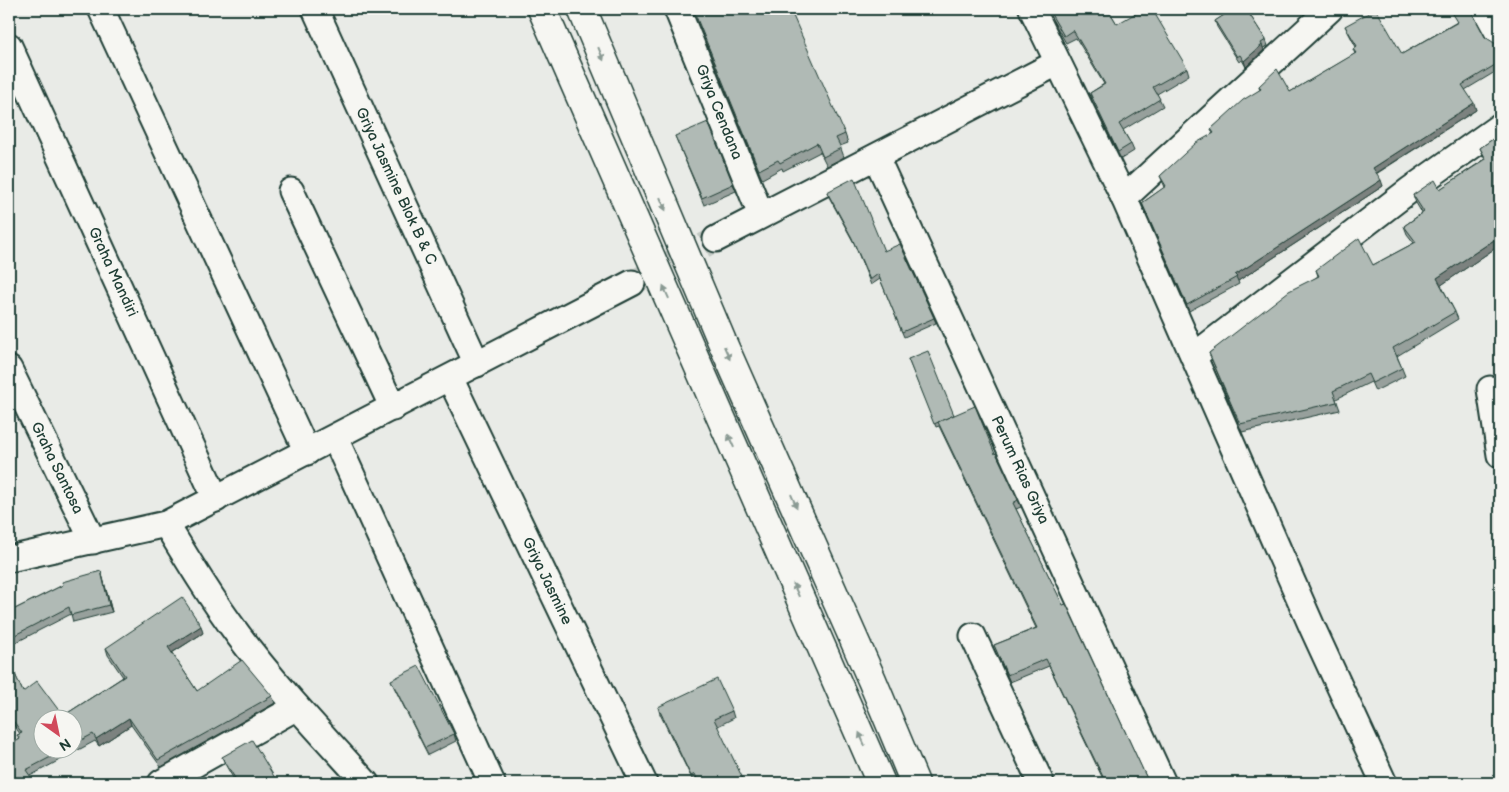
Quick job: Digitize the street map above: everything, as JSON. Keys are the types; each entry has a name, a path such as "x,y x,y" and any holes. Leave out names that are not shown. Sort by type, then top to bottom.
{"highway":[{"path":"542,9 881,783"},
{"path":"582,9 720,336 868,671 915,783"}],"street":[{"path":"101,9 307,452"},
{"name":"Griya Jasmine Blok B & C","path":"315,9 477,364"},
{"name":"Griya Cendana","path":"677,9 761,215"},
{"path":"1032,9 1124,198 1313,629 1384,783"},
{"path":"1124,198 1330,9"},
{"path":"1485,9 1500,36"},
{"name":"Graha Mandiri","path":"9,46 216,499"},
{"path":"716,239 1057,63"},
{"path":"1194,356 1410,189 1500,126"},
{"name":"Perum Rias Griya","path":"876,157 1164,783"},
{"path":"291,191 393,408"},
{"path":"9,559 166,524 632,283"},
{"name":"Graha Santosa","path":"9,369 93,541"},
{"name":"Griya Jasmine","path":"450,378 644,783"},
{"path":"1490,389 1500,455"},
{"path":"335,438 492,783"},
{"path":"166,524 221,611 297,707 366,783"},
{"path":"973,636 1041,783"},
{"path":"161,783 297,707"}],"building":[{"path":"693,9 790,9 845,134 836,138 841,148 823,157 817,143 780,163 778,160 759,170"},
{"path":"1048,9 1108,9 1117,24 1143,9 1152,9 1187,68 1153,87 1160,99 1119,124 1131,144 1118,152 1090,93 1105,84 1073,30 1064,36"},
{"path":"1220,9 1246,9 1266,40 1244,61 1240,55 1237,57 1215,21 1224,15"},
{"path":"1376,9 1402,54 1458,22 1450,9 1470,9 1485,37 1496,44 1500,51 1500,62 1462,85 1474,103 1373,168 1381,180 1235,275 1237,277 1187,305 1142,203 1166,186 1160,176 1196,143 1214,133 1211,129 1243,100 1261,89 1259,86 1277,69 1290,92 1356,53 1353,49 1357,46 1345,26"},
{"path":"708,122 733,184 702,198 675,136"},
{"path":"1500,134 1500,236 1437,278 1455,312 1393,348 1402,368 1372,383 1368,374 1333,391 1337,402 1240,424 1209,353 1289,291 1319,276 1316,270 1359,238 1373,265 1416,242 1404,226 1424,212 1413,195 1435,180 1440,189 1486,159 1480,148"},
{"path":"854,178 884,251 900,244 934,318 902,332 878,274 870,280 852,238 827,192"},
{"path":"928,351 954,415 934,424 908,359"},
{"path":"975,406 995,454 1018,500 1013,503 1063,605 1066,604 1149,783 1106,783 1046,659 1007,675 994,645 1037,628 938,422"},
{"path":"101,571 109,605 71,615 69,607 9,638 9,612 63,585 62,582"},
{"path":"182,597 201,626 168,647 197,691 242,660 272,696 158,760 129,718 96,739 93,734 82,740 82,710 72,710 125,676 106,648"},
{"path":"9,661 23,692 37,681 59,710 32,710 32,760 45,760 26,770 35,783 9,783 9,746 20,739 17,735 22,733 9,715"},
{"path":"419,666 454,734 425,748 391,680"},
{"path":"717,679 732,711 714,719 745,783 699,783 695,774 691,776 658,707"},
{"path":"252,740 278,783 238,783 222,757"}],"tunnel":[{"path":"638,280 716,239"}]}
